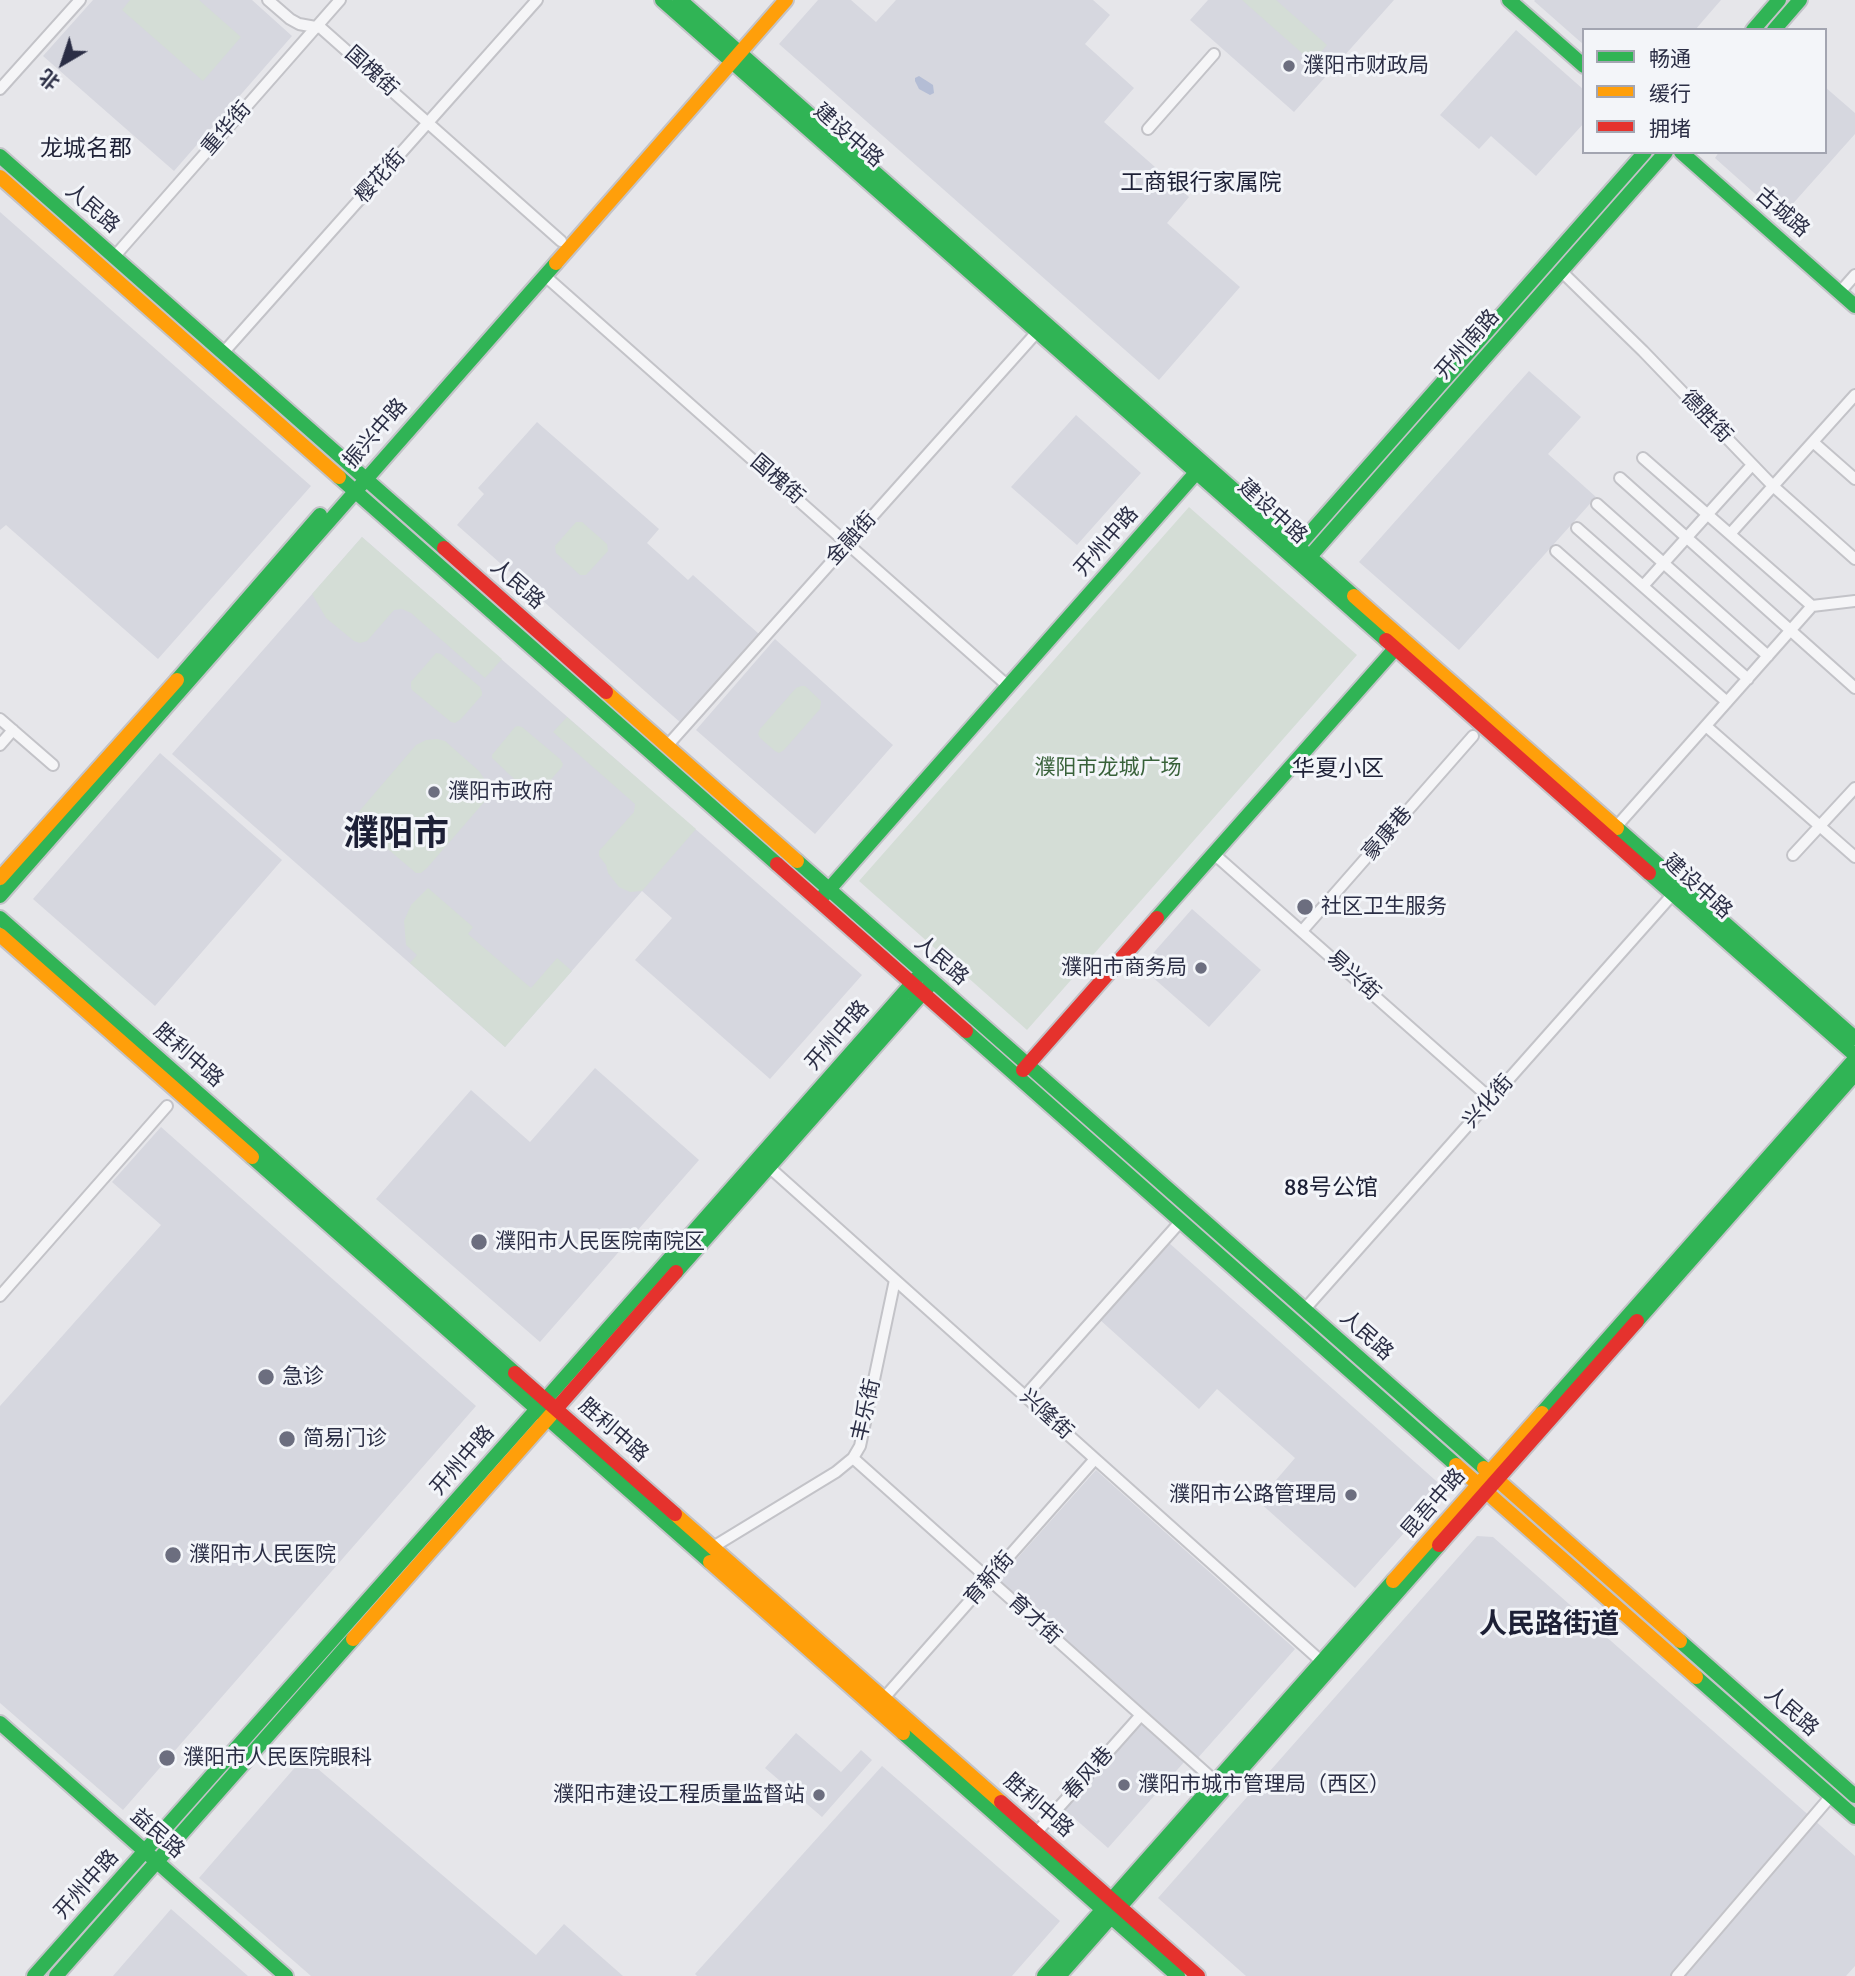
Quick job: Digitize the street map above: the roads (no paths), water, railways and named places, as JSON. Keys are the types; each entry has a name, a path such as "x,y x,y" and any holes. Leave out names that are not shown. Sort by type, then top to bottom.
{"street":[{"path":"0,89 80,0"},
{"name":"国槐街","path":"268,0 299,24 321,28 561,242"},
{"name":"重华街","path":"114,257 340,0"},
{"name":"樱花街","path":"223,353 537,0"},
{"name":"建设中路","path":"662,0 733,54 1399,643 1855,1057"},
{"name":"建设中路","path":"680,0 733,54 1037,332 1201,468"},
{"name":"振兴中路","path":"0,878 544,275 733,54 775,0"},
{"name":"振兴中路","path":"0,897 561,242 786,0"},
{"path":"1509,0 1582,64"},
{"path":"1755,28 1779,0"},
{"path":"1776,28 1800,0"},
{"path":"1147,129 1214,54"},
{"name":"开州南路","path":"1294,551 1643,154"},
{"name":"开州南路","path":"1306,561 1664,154"},
{"name":"古城路","path":"1683,154 1855,306"},
{"name":"人民路","path":"0,156 223,353 356,481 819,901 1855,1817"},
{"name":"人民路","path":"0,177 667,746 1855,1796"},
{"name":"德胜街","path":"1561,271 1643,351 1773,486 1855,559"},
{"name":"国槐街","path":"544,275 1008,686"},
{"path":"1840,292 1855,275"},
{"name":"金融街","path":"667,746 1037,332"},
{"path":"1730,534 1855,395"},
{"path":"1813,442 1855,479"},
{"path":"1643,458 1812,606"},
{"path":"1643,586 1752,465"},
{"name":"开州中路","path":"819,901 1201,468"},
{"path":"1620,478 1855,688"},
{"path":"1597,504 1768,656"},
{"path":"1577,528 1748,679"},
{"path":"1556,551 1727,702"},
{"path":"1616,827 1812,606 1855,601"},
{"path":"1017,1077 1399,643"},
{"name":"建设中路","path":"1399,643 1616,827 1855,1038"},
{"path":"0,719 53,765"},
{"path":"1706,726 1855,857"},
{"path":"0,745 13,730"},
{"name":"豪康巷","path":"1302,932 1473,736"},
{"path":"1793,855 1855,788"},
{"name":"易兴街","path":"1214,854 1491,1099"},
{"name":"兴化街","path":"1304,1310 1673,894"},
{"name":"胜利中路","path":"0,918 547,1409 1111,1908 1198,1976"},
{"name":"胜利中路","path":"0,935 547,1409 713,1547 884,1698 1036,1833 1178,1976"},
{"name":"开州中路","path":"55,1976 157,1862 547,1409 928,977"},
{"name":"开州中路","path":"34,1976 769,1167 918,988"},
{"name":"昆吾中路","path":"1044,1976 1111,1908 1483,1488 1855,1057"},
{"name":"昆吾中路","path":"1493,1476 1855,1074"},
{"path":"0,1296 166,1106"},
{"name":"兴隆街","path":"769,1167 1322,1662"},
{"path":"1026,1396 1181,1221"},
{"name":"丰乐街","path":"713,1547 836,1472 853,1458 860,1447 895,1280"},
{"name":"育才街","path":"853,1458 1216,1782"},
{"name":"育新街","path":"884,1698 1095,1459"},
{"name":"昆吾中路","path":"1059,1976 1111,1908 1216,1782 1322,1662 1483,1488"},
{"name":"春风巷","path":"1036,1833 1141,1715"},
{"name":"益民路","path":"0,1723 286,1976"},
{"path":"1677,1976 1832,1796"}],"water":[{"path":"919,76 933,85 934,93 930,95 919,89 915,78"}],"place":[{"name":"濮阳市财政局","path":"1289,66"},
{"name":"濮阳市政府","path":"434,792"},
{"name":"社区卫生服务","path":"1305,907"},
{"name":"濮阳市商务局","path":"1201,968"},
{"name":"濮阳市人民医院南院区","path":"479,1242"},
{"name":"急诊","path":"266,1377"},
{"name":"简易门诊","path":"287,1439"},
{"name":"濮阳市公路管理局","path":"1351,1495"},
{"name":"濮阳市人民医院","path":"173,1555"},
{"name":"濮阳市人民医院眼科","path":"167,1758"},
{"name":"濮阳市城市管理局（西区）","path":"1124,1785"},
{"name":"濮阳市建设工程质量监督站","path":"819,1795"}],"district":[{"name":"龙城名郡","path":"86,150"},
{"name":"工商银行家属院","path":"1201,184"},
{"name":"华夏小区","path":"1338,770"},
{"name":"濮阳市","path":"396,836"},
{"name":"88号公馆","path":"1331,1189"},
{"name":"人民路街道","path":"1549,1626"}],"park label":[{"name":"濮阳市龙城广场","path":"1108,768"}]}
